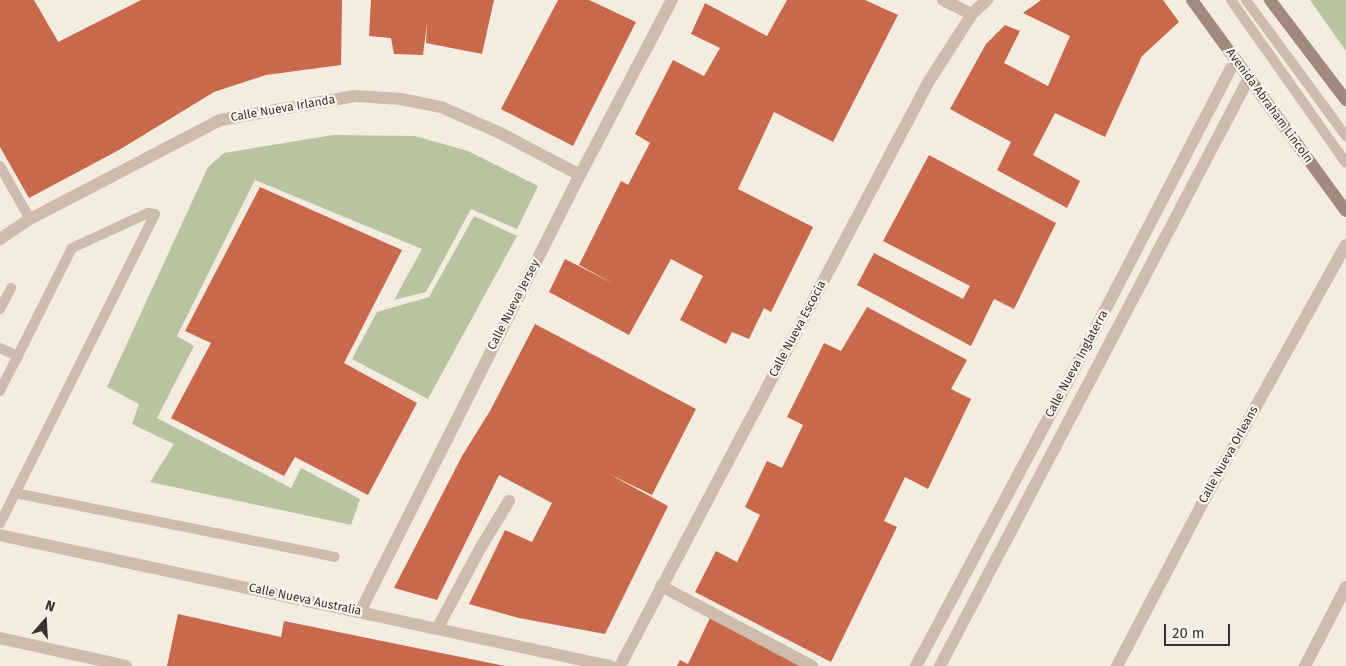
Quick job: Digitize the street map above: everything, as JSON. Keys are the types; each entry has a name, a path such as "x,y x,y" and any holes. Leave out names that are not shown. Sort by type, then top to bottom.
{"main road":[{"name":"Avenida Abraham Lincoln","path":"1192,0 1346,211"},
{"path":"1270,0 1346,100"}],"street":[{"name":"Calle Nueva Jersey","path":"360,612 580,175 672,0"},
{"path":"943,0 972,14"},
{"name":"Calle Nueva Escocia","path":"620,666 929,81 972,14 987,0"},
{"name":"Calle Nueva Inglaterra","path":"916,666 1066,385 1235,60"},
{"name":"Calle Nueva Inglaterra","path":"940,666 1249,78"},
{"name":"Calle Nueva Irlanda","path":"0,239 30,219 220,120 355,96 401,99 441,107 492,129 580,175"},
{"name":"Calle Nueva Orleans","path":"1117,666 1210,489 1346,246"},
{"path":"437,628 480,547 509,501"},
{"name":"Calle Nueva Australia","path":"0,535 610,666"},
{"path":"661,586 812,666"},
{"path":"1305,666 1346,588"},
{"path":"0,638 89,662 126,666"}],"lane":[{"path":"1230,0 1346,163"},
{"path":"1246,0 1346,136"},
{"path":"0,166 30,219"},
{"path":"0,391 74,246 148,213 156,214 0,524"},
{"path":"0,309 11,288"},
{"path":"0,348 18,356"},
{"path":"15,493 335,557"}],"green space":[{"path":"1310,0 1346,0 1346,51"},
{"path":"333,135 415,136 468,151 538,186 517,229 471,209 426,292 394,300 422,249 255,180 177,336 194,346 157,418 291,488 301,468 360,499 351,525 150,482 174,444 132,424 139,404 107,387 208,167 224,153"},
{"path":"474,216 517,236 428,399 352,359 377,312 429,297"}],"building":[{"path":"0,0 34,0 58,42 141,0 342,0 341,65 266,75 214,92 119,150 29,198 0,147"},
{"path":"371,0 494,0 482,54 426,43 427,23 423,55 394,54 391,38 369,36"},
{"path":"558,0 589,0 636,22 573,146 501,109"},
{"path":"787,0 865,0 898,15 833,142 774,112 738,189 813,227 771,312 764,308 749,339 732,332 726,344 680,320 703,276 671,259 629,335 549,292 565,259 616,285 579,265 621,181 628,185 650,143 635,134 673,60 704,76 720,48 691,34 705,3 767,36"},
{"path":"1041,0 1163,0 1179,22 1142,56 1105,137 1055,113 1033,155 1080,181 1067,208 997,170 1011,142 950,109 986,44 1005,25 1020,31 1004,63 1048,86 1070,36 1023,13"},
{"path":"929,155 1056,223 1014,309 994,299 971,346 857,285 874,253 963,299 970,286 883,241"},
{"path":"260,187 402,250 344,363 417,403 368,495 295,457 284,476 171,418 211,343 185,331"},
{"path":"867,307 967,360 951,389 971,399 928,489 905,477 884,521 897,527 831,662 695,592 716,551 737,562 760,515 745,507 767,461 782,468 803,425 787,417 824,343 841,351"},
{"path":"535,324 696,409 652,495 609,474 668,506 605,634 519,618 469,604 505,530 532,542 552,503 499,475 437,600 394,588 462,456 490,411"},
{"path":"178,614 281,637 284,621 505,666 167,666"},
{"path":"710,618 800,666 677,666 680,660 688,664"}]}
